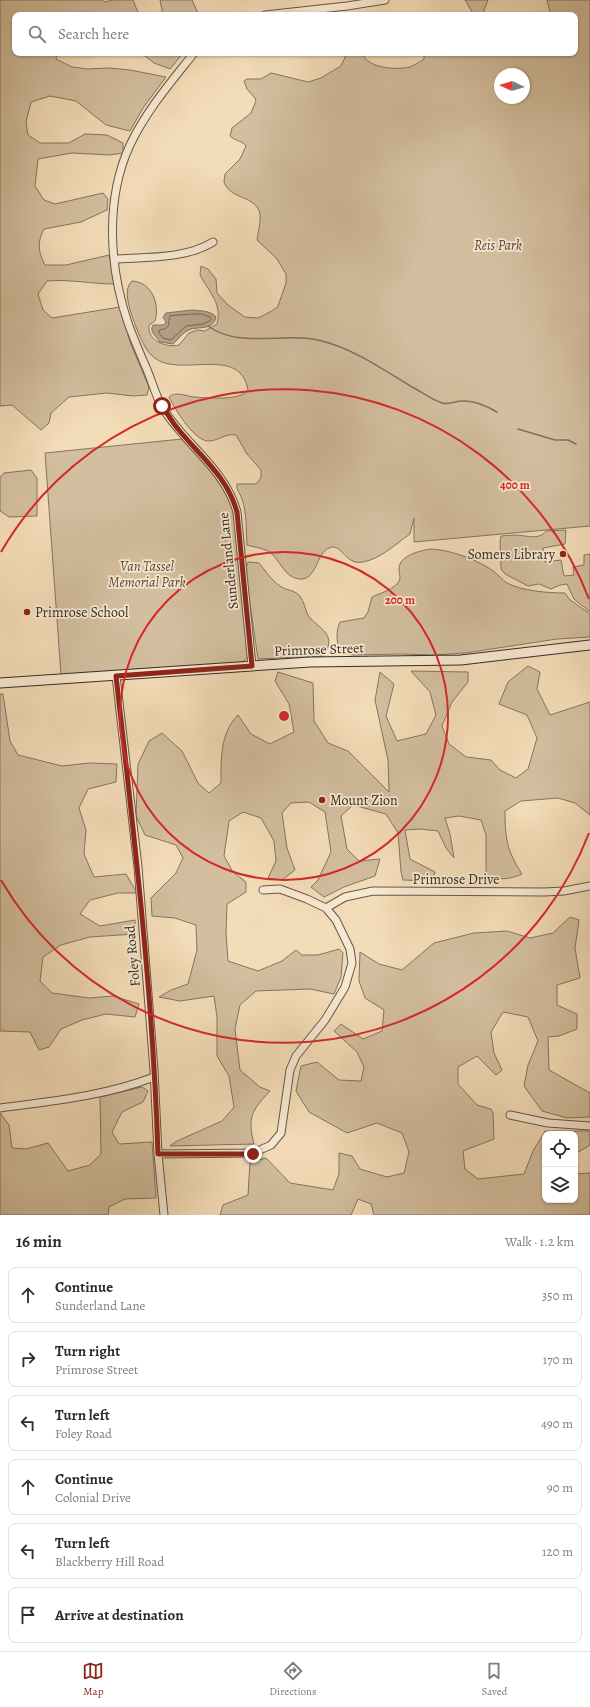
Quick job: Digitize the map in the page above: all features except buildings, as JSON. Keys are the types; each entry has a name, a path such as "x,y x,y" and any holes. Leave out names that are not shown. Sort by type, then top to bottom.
{"main road":[{"name":"Primrose Street","path":"0,683 316,662 461,660 590,645"}],"street":[{"path":"292,12 385,0"},
{"name":"Sunderland Lane","path":"192,56 159,96 130,146 117,184 114,204 113,224 115,259 120,292 128,323 162,406 177,428 221,478 234,500 237,512 252,666"},
{"path":"115,259 164,257 198,249 213,242"},
{"name":"Foley Road","path":"116,676 138,867 154,1077 158,1154 164,1215"},
{"name":"Primrose Drive","path":"326,908 345,897 372,891 544,892 564,891 590,886"},
{"path":"158,1154 253,1154 271,1145 281,1133 290,1070 296,1056 324,1020 345,987 352,963 350,949 336,920 326,908 280,889 264,890"},
{"path":"0,1108 93,1095 132,1086 154,1077"},
{"path":"510,1115 548,1123 590,1126"}],"green space":[{"path":"0,0 102,0 105,2 113,0 133,0 138,12 12,12 12,56 56,56 56,59 72,67 87,69 109,68 130,70 166,77 143,108 130,131 106,125 76,101 50,96 31,102 26,122 28,135 40,143 69,143 85,134 107,135 123,143 123,153 110,155 72,153 38,159 35,186 44,200 55,204 103,193 108,199 107,210 81,222 44,229 40,238 39,247 45,265 66,265 109,255 115,284 47,281 38,294 43,310 52,318 120,307 130,342 149,387 147,395 133,396 107,393 69,397 51,413 49,423 41,430 12,405 0,406"},
{"path":"160,0 192,0 198,12 162,12"},
{"path":"465,0 488,0 484,12 472,12"},
{"name":"Reis Park","path":"547,0 590,0 590,526 414,542 414,518 410,534 388,551 376,558 363,562 352,561 337,548 333,547 329,548 321,555 309,576 299,579 294,578 285,571 276,558 268,551 247,545 245,510 237,484 256,484 261,478 261,470 247,454 236,435 229,435 210,441 198,437 186,424 169,397 174,394 215,398 239,396 248,390 243,376 234,369 222,365 167,364 156,359 147,350 140,337 130,310 127,291 132,281 145,285 153,295 156,308 155,321 149,325 149,331 158,342 174,346 179,345 189,333 197,330 205,331 217,324 217,305 201,277 201,266 208,269 216,279 217,293 228,305 245,317 258,318 272,311 278,306 286,283 286,274 277,259 257,240 260,224 260,214 258,208 248,200 232,192 227,188 224,182 225,174 240,159 246,146 230,136 232,128 251,113 256,101 247,89 244,81 247,79 261,79 271,73 308,82 321,78 341,66 346,56 364,56 376,65 390,68 410,67 424,59 424,56 578,56 578,12 550,12"},
{"path":"145,56 181,56 170,69 154,63"},
{"name":"Van Tassel Memorial Park","path":"182,439 221,482 231,502 235,522 248,656 244,661 233,663 61,675 45,453"},
{"path":"31,470 37,478 37,516 9,517 0,511 0,477 4,473"},
{"path":"566,530 565,544 543,548 545,562 561,560 564,576 574,575 573,567 584,565 584,555 590,554 590,612 574,599 567,584 551,589 539,584 528,586 505,574 501,569 501,536 515,535 536,537 546,531"},
{"path":"432,549 447,551 472,559 495,572 505,582 513,586 535,591 565,593 569,599 590,614 590,637 557,639 465,653 435,655 352,655 340,651 337,636 340,622 364,618 368,612 372,597 385,592 399,582 399,569 403,560 412,554"},
{"path":"248,562 259,563 277,584 299,595 303,601 308,616 323,630 328,638 329,643 324,656 258,659 245,570"},
{"path":"528,666 540,672 537,689 550,715 590,702 590,815 575,803 558,798 521,801 505,811 506,837 513,858 522,874 504,879 486,876 486,835 481,820 459,816 445,818 450,834 454,858 446,848 438,831 420,829 405,830 410,859 435,872 432,881 403,880 398,833 386,814 353,805 341,816 347,849 359,861 380,859 375,876 344,887 324,897 311,887 318,880 331,852 325,812 309,802 291,803 282,813 287,848 295,870 282,880 268,878 276,861 274,841 261,818 243,812 229,821 224,856 233,872 246,882 246,892 227,904 226,934 228,961 258,971 282,961 296,950 302,955 318,955 339,949 343,953 341,977 334,994 310,989 256,991 240,1005 235,1029 240,1070 260,1087 270,1091 255,1109 251,1120 254,1144 170,1146 177,1141 222,1121 234,1107 229,1076 217,1056 217,1017 214,996 180,1001 159,997 171,990 188,984 197,950 196,925 175,918 152,916 151,898 176,873 183,858 176,845 145,835 136,816 138,764 149,741 162,733 182,751 198,783 209,793 221,783 222,756 225,738 232,722 238,715 251,734 270,744 294,732 289,704 275,681 278,672 313,683 314,721 328,743 348,751 389,792 388,760 375,700 380,672 394,684 386,716 397,741 426,734 436,715 430,692 411,671 468,672 468,682 452,702 442,726 449,744 466,757 491,760 500,770 516,778 528,769 537,738 527,715 499,704 508,682"},
{"path":"0,694 3,694 10,741 18,755 62,766 89,763 117,764 116,782 88,789 79,808 86,830 84,854 94,877 126,874 137,893 118,893 90,900 80,914 100,926 135,920 135,934 90,937 61,945 43,957 40,981 52,993 89,998 113,996 139,1004 135,1017 106,1014 82,1020 61,1029 49,1047 39,1050 30,1032 0,1031"},
{"path":"570,917 579,920 575,948 580,978 557,985 557,1005 577,1014 577,1029 559,1036 548,1037 549,1070 590,1093 590,1117 567,1118 542,1111 524,1086 528,1065 538,1041 528,1017 503,1012 491,1032 494,1053 502,1070 496,1075 477,1056 458,1067 458,1084 477,1105 491,1109 493,1113 494,1139 463,1151 465,1169 478,1179 524,1174 533,1151 542,1136 542,1203 578,1203 578,1174 590,1173 590,1215 374,1215 371,1204 358,1199 351,1215 220,1215 223,1205 248,1195 250,1162 266,1158 290,1183 333,1190 339,1174 339,1153 352,1156 360,1169 387,1177 404,1173 409,1152 402,1133 377,1123 347,1133 309,1112 296,1091 301,1066 317,1062 339,1080 361,1081 364,1067 357,1052 334,1031 341,1024 363,1039 382,1031 384,1010 365,998 359,981 360,952 379,964 402,970 434,943 474,933 507,931 530,938 553,933"},
{"path":"142,1087 148,1091 143,1102 122,1112 112,1132 119,1144 152,1142 156,1198 125,1199 109,1207 108,1215 0,1215 0,1113 9,1125 12,1148 26,1149 48,1143 68,1171 90,1165 101,1154 100,1097"},
{"path":"578,1131 590,1131 590,1145 578,1152"}],"water":[{"path":"192,310 211,313 216,317 214,322 208,326 187,331 173,344 160,342 152,330 153,325 164,325 166,322 163,317 166,313"}],"waterway":[{"path":"208,326 220,333 234,337 262,339 304,338 318,340 343,348 367,360 438,402 446,404 460,401 472,401 497,412"},
{"path":"518,429 555,440 568,440 576,444"}],"place":[{"name":"Somers Library","path":"563,554"},
{"name":"Primrose School","path":"27,612"},
{"name":"Mount Zion","path":"322,800"}],"route":[{"path":"162,406 177,428 210,463 229,489 234,500 237,512 242,555 252,666 116,676 138,867 152,1037 158,1154 253,1154"}]}
